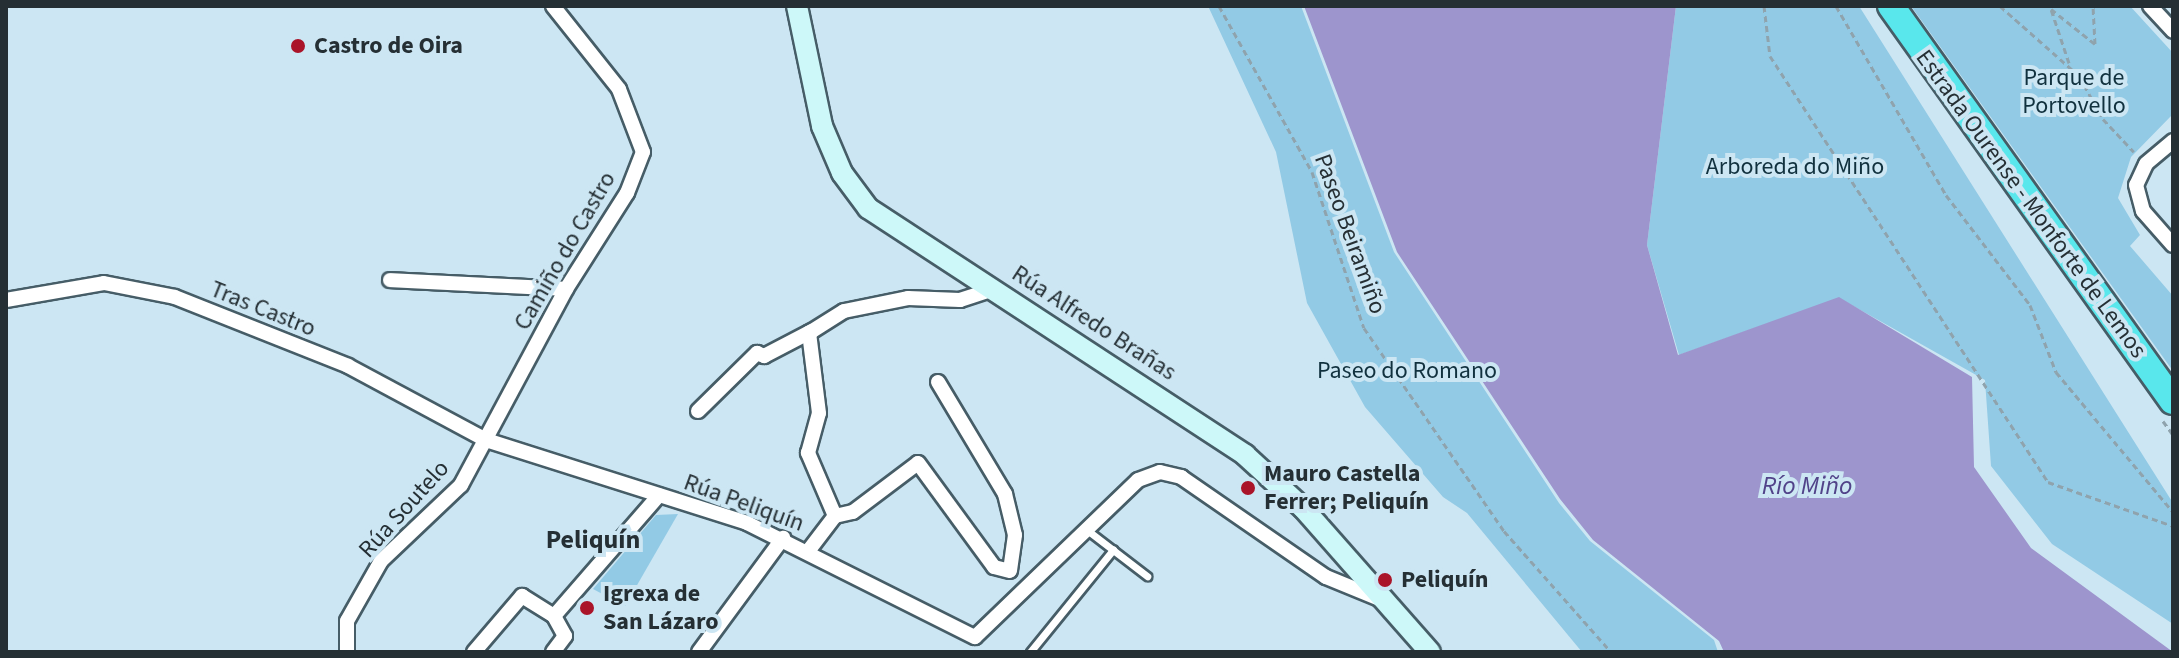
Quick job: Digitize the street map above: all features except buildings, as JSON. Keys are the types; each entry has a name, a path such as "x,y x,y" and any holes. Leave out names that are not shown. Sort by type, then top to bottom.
{"highway":[{"name":"Estrada Ourense - Monforte de Lemos","path":"1891,6 2173,401"}],"street":[{"name":"Camiño do Castro","path":"486,440 566,289 627,193 643,152 619,89 553,6"},
{"name":"Rúa Alfredo Brañas","path":"797,6 822,126 855,193 897,231 994,289 1245,455 1430,652"},
{"path":"2150,6 2173,31"},
{"path":"2173,141 2146,164 2137,198 2173,245"},
{"path":"390,280 566,289"},
{"name":"Tras Castro","path":"6,300 104,283 175,297 348,366 486,440"},
{"path":"698,411 757,353 764,356 844,311 908,298 960,300 994,289"},
{"path":"812,331 808,371 819,413 808,453 835,516"},
{"path":"938,382 1005,494 1015,535 1010,571 1021,595"},
{"name":"Rúa Peliquín","path":"486,440 783,538 975,637"},
{"name":"Rúa Soutelo","path":"347,652 347,621 381,561 439,511 486,440"},
{"path":"809,550 835,516 853,512 918,463 994,567 1010,571"},
{"path":"979,652 975,637 1138,480 1172,473 1326,577 1384,600"},
{"path":"554,616 659,495"},
{"path":"699,652 783,538"},
{"path":"474,652 522,596 554,616 565,636 553,652"}],"lane":[{"path":"1087,530 1147,576"},
{"path":"1030,652 1113,550"}],"path":[{"name":"Paseo Beiramiño","path":"1219,6 1312,172 1364,328 1504,531 1611,652"},
{"path":"1764,6 1770,56 2048,482 2173,526"},
{"path":"1836,6 1946,195 2030,305 2056,372 2173,512"},
{"path":"2000,6 2070,67"},
{"path":"2093,6 2095,44 2051,9 2070,67 2103,119 2146,164"}],"green space":[{"name":"Paseo do Romano","path":"1208,6 1301,6 1394,252 1559,503 1590,541 1714,640 1718,652 1582,652 1467,513 1443,497 1365,407 1307,303 1276,152"},
{"name":"Arboreda do Miño","path":"1676,6 1859,6 2173,503 2173,624 2052,544 1991,466 1985,380 1839,298 1679,355 1647,245"},
{"name":"Parque de Portovello","path":"1911,6 2130,6 2173,53 2173,114 2131,157 2118,198 2140,235 2130,246 2173,296 2173,371"},
{"path":"678,514 625,606 593,589 656,515"}],"water":[{"name":"Río Miño","path":"1304,6 1676,6 1647,245 1678,355 1839,297 1972,377 1974,467 2031,548 2173,652 1724,652 1719,641 1593,540 1560,499 1397,252"}],"place":[{"name":"Castro de Oira","path":"298,46"},
{"name":"Mauro Castella Ferrer; Peliquín","path":"1248,488"},
{"name":"Peliquín","path":"1385,580"},
{"name":"Igrexa de San Lázaro","path":"587,608"}],"district":[{"name":"Peliquín","path":"593,540"}]}
